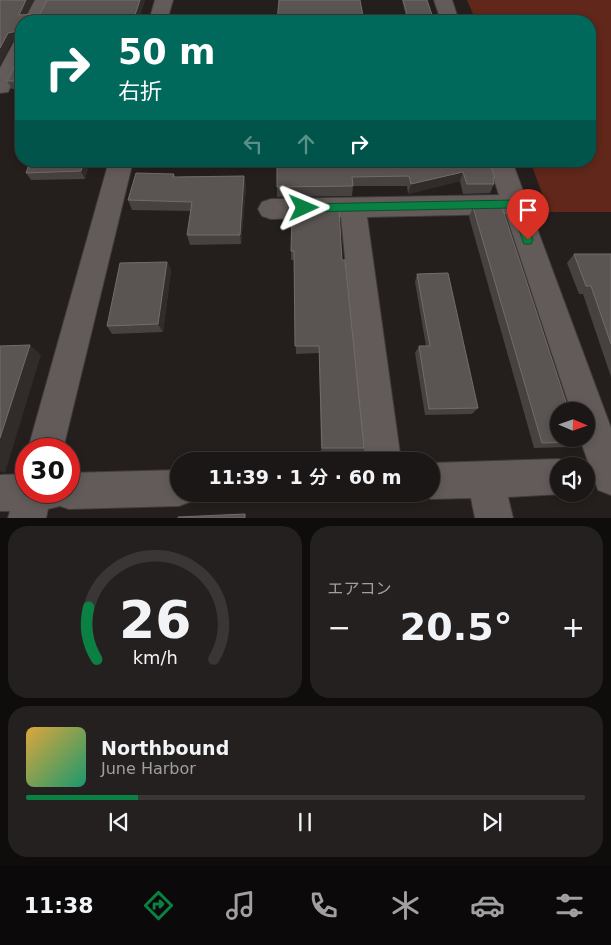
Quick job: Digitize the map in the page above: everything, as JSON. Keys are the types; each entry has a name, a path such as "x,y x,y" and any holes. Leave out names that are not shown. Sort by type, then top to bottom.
{"street":[{"path":"36,15 44,0"},
{"path":"160,15 164,0"},
{"path":"443,0 448,15"},
{"path":"1,87 15,58"},
{"path":"48,438 119,167"},
{"path":"502,167 611,476 595,477"},
{"path":"271,209 515,204"},
{"path":"353,207 382,452"},
{"path":"440,481 550,478"},
{"path":"486,480 494,518"},
{"path":"80,491 170,488"},
{"path":"0,493 15,493"},
{"path":"27,518 31,503"}],"shaded area":[{"path":"467,0 611,0 611,212 549,212 532,167 596,167 596,15 473,15"}],"building":[{"path":"0,0 26,0 19,15 15,15 15,32 8,33 0,48"},
{"path":"47,0 140,0 135,15 19,15 40,14"},
{"path":"279,0 360,0 363,15 278,15"},
{"path":"403,0 427,0 432,15 407,15"},
{"path":"15,66 15,81 7,81"},
{"path":"28,167 82,167 81,171 26,173"},
{"path":"277,167 491,167 495,178 493,178 494,184 467,184 463,172 411,184 409,176 352,177 353,186 277,187"},
{"path":"136,173 174,174 173,177 244,176 240,235 187,235 192,202 128,200"},
{"path":"473,207 502,207 566,402 550,402 550,443 542,443"},
{"path":"339,210 342,260 345,260 364,448 322,448 319,346 295,346 294,251 291,251 292,211"},
{"path":"574,254 611,254 611,344 591,286 586,286"},
{"path":"167,262 158,324 107,326 120,263"},
{"path":"448,273 478,408 429,409 419,346 430,346 417,274"},
{"path":"30,345 0,438 0,346"},
{"path":"245,514 245,518 178,518 178,517"}],"route":[{"path":"304,208 515,204 528,240"}]}
